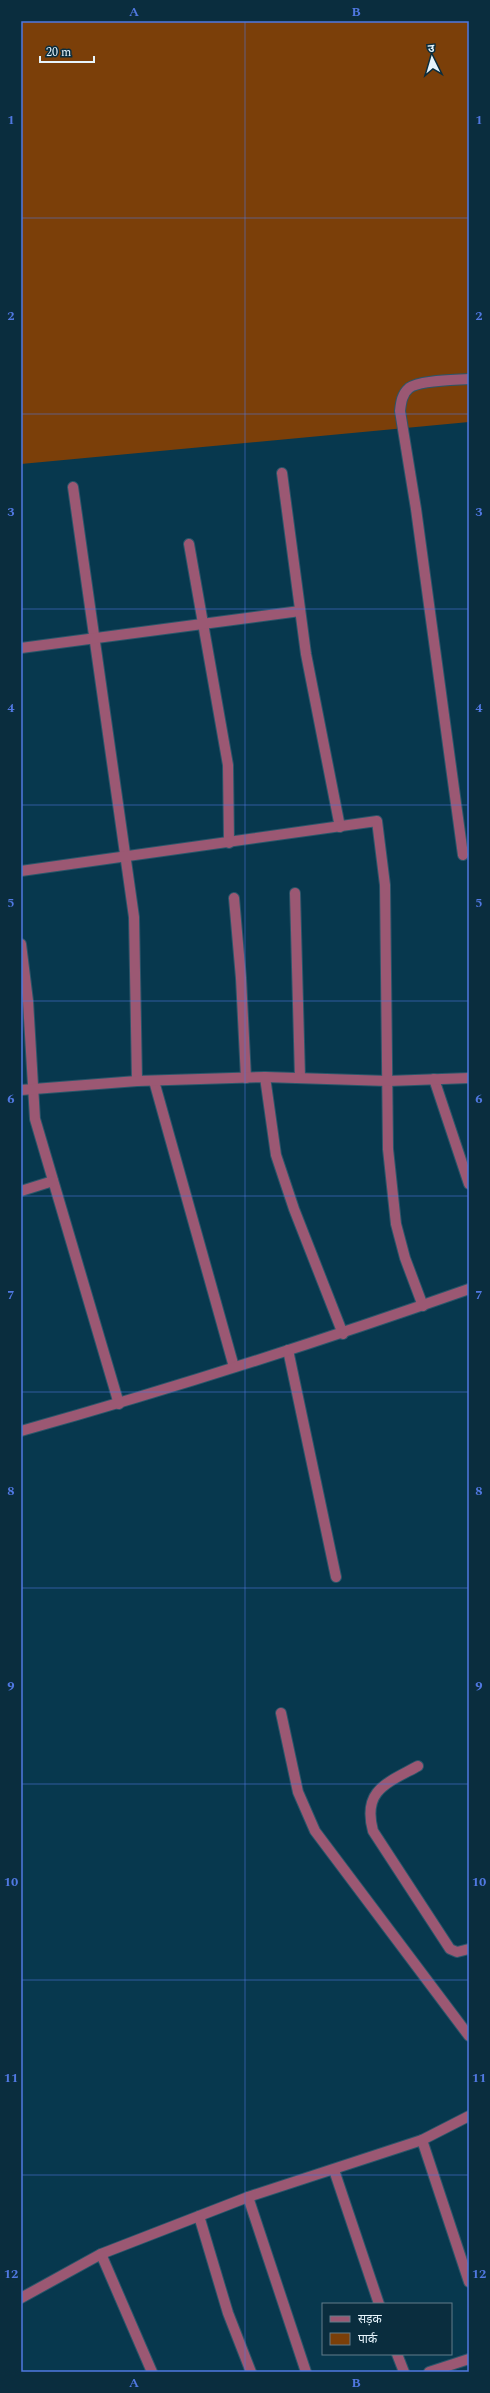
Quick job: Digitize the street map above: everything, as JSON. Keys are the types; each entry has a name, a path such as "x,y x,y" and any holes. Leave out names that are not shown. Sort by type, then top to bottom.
{"street":[{"path":"463,855 416,509 400,411 402,397 410,387 422,383 469,379"},
{"path":"282,473 300,612 314,698 340,827"},
{"path":"73,487 125,858 135,942 137,1081"},
{"path":"189,544 228,765 229,843"},
{"path":"21,648 300,612"},
{"path":"21,871 125,858 377,821 385,885 388,1081 386,1127 396,1224 405,1258 423,1306"},
{"path":"294,892 300,1078"},
{"path":"234,898 241,978 246,1078"},
{"path":"21,944 35,1120 119,1404"},
{"path":"265,1077 276,1155 294,1209 344,1334"},
{"path":"21,1090 137,1081 265,1077 388,1081 469,1078"},
{"path":"434,1079 469,1184"},
{"path":"154,1081 234,1367"},
{"path":"21,1191 53,1181"},
{"path":"21,1431 119,1404 288,1350 344,1334 469,1290"},
{"path":"288,1350 336,1577"},
{"path":"281,1713 298,1792 315,1831 469,2036"},
{"path":"418,1766 382,1786 372,1798 369,1815 373,1831 450,1949 457,1952 469,1949"},
{"path":"21,2298 101,2254 248,2197 422,2140 469,2116"},
{"path":"422,2140 469,2282"},
{"path":"334,2170 380,2303"},
{"path":"248,2197 306,2372"},
{"path":"199,2216 228,2313 250,2372"},
{"path":"101,2254 152,2372"},
{"path":"397,2355 404,2372"},
{"path":"429,2372 469,2359"}],"green space":[{"path":"21,21 469,21 469,422 21,464"}]}
